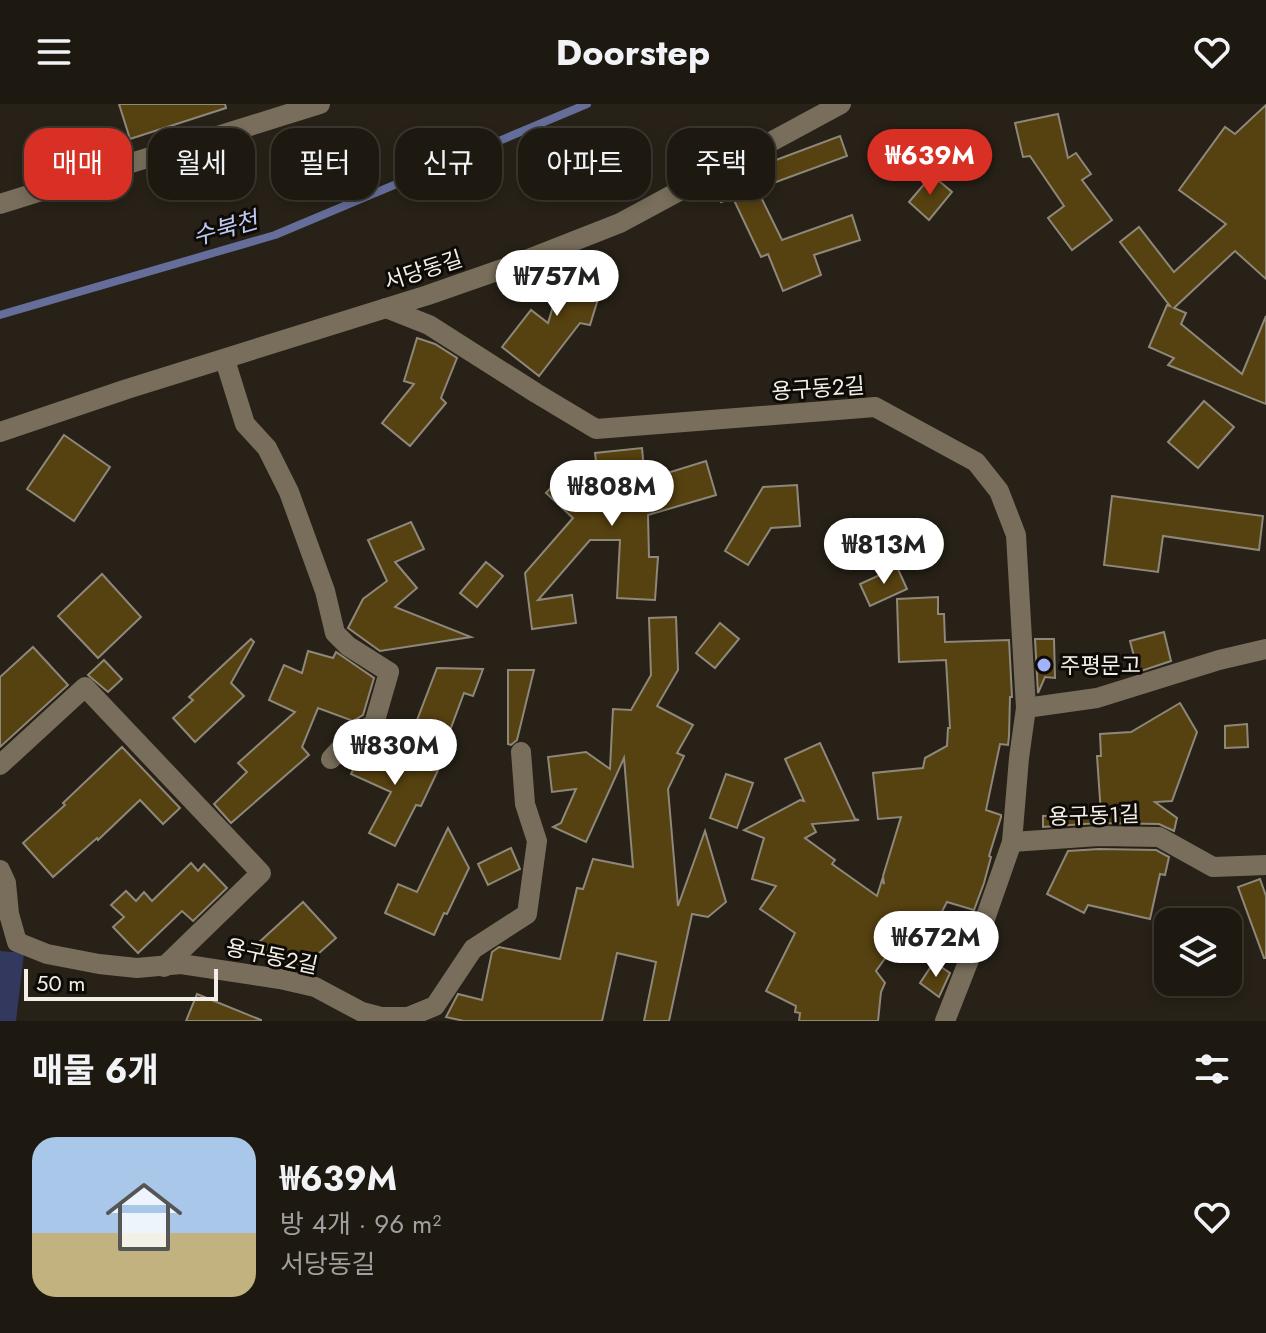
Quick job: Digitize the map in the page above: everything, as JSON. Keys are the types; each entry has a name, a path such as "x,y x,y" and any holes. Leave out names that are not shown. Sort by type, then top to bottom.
{"street":[{"path":"0,204 320,104"},
{"name":"서당동길","path":"0,432 508,267 620,223 841,104"},
{"name":"용구동2길","path":"386,308 429,325 596,429 875,407 976,462 999,491 1016,535 1026,708 1012,842 945,1021"},
{"path":"225,360 245,424 267,448 289,492 325,591 335,633 348,646 389,672 374,724 351,737 331,759"},
{"path":"1026,708 1097,698 1219,660 1266,649"},
{"path":"0,765 85,687 261,873 164,967"},
{"name":"용구동2길","path":"0,870 6,883 9,914 17,942 47,954 137,968 181,964 292,981 315,987 362,1012 381,1017 408,1017 435,1006 473,949 527,914 537,841 525,804 521,752"},
{"name":"용구동1길","path":"1012,842 1099,836 1159,837 1213,867 1266,865"}],"shaded area":[{"path":"0,951 24,953 16,1021 0,1021"}],"building":[{"path":"119,104 225,104 226,108 164,128 148,128 148,133 132,138 132,128 127,128"},
{"path":"1266,105 1266,279 1235,251 1174,308 1186,313 1181,324 1242,374 1266,316 1266,404 1168,365 1174,358 1149,347 1167,305 1170,306 1120,242 1139,227 1174,272 1226,224 1179,190 1225,127 1235,134"},
{"path":"1058,114 1068,158 1076,153 1091,174 1082,180 1112,220 1072,250 1048,218 1064,206 1030,156 1023,157 1015,123"},
{"path":"840,136 847,156 775,182 776,160"},
{"path":"932,175 952,192 929,220 909,202"},
{"path":"734,200 762,200 782,240 852,215 860,240 814,255 821,275 783,291 768,254 761,257"},
{"path":"567,260 606,273 590,325 580,323 539,376 502,347 531,310 548,323"},
{"path":"417,338 435,344 457,358 441,398 446,403 410,446 382,423 414,384 404,381"},
{"path":"1204,401 1234,427 1198,468 1168,442"},
{"path":"64,435 110,467 74,521 27,489"},
{"path":"642,448 645,480 706,461 716,495 648,515 649,557 658,557 655,600 617,598 620,540 590,540 538,600 572,595 576,623 532,629 525,573 573,518 546,493 564,473 601,507 595,453"},
{"path":"797,485 800,526 771,528 748,565 725,551 763,487"},
{"path":"1112,496 1263,516 1259,550 1163,536 1158,572 1104,565"},
{"path":"411,522 424,549 395,562 417,588 395,607 471,637 380,651 348,628 363,599 387,581 368,540"},
{"path":"486,562 503,576 477,607 460,593"},
{"path":"897,567 907,589 870,606 860,584"},
{"path":"102,574 141,617 98,658 58,616"},
{"path":"938,597 938,614 944,614 945,642 1009,640 1012,697 1008,745 1000,744 986,810 1001,817 984,883 974,910 947,902 927,940 906,929 876,971 885,983 878,1021 799,1021 800,1013 795,1012 796,1006 766,991 795,933 760,909 776,886 752,879 764,838 744,830 800,800 804,801 785,759 820,743 855,819 859,820 812,824 816,832 805,838 835,860 832,864 877,896 882,880 884,884 883,876 901,817 878,819 873,773 923,768 925,758 947,746 950,728 946,660 899,662 897,599"},
{"path":"676,617 678,670 657,706 693,725 677,753 684,756 668,789 678,906 705,831 726,902 708,917 692,914 669,1021 644,1021 656,962 617,953 602,1021 464,1021 446,1017 458,994 482,1000 492,952 499,947 560,959 577,888 583,889 593,859 633,867 624,758 586,842 553,827 561,823 576,789 552,792 548,757 586,752 610,769 613,709 631,710 651,675 649,618"},
{"path":"720,623 739,639 715,668 696,653"},
{"path":"1164,632 1171,661 1138,672 1130,641"},
{"path":"251,639 254,642 231,683 244,696 195,742 173,718 193,700 189,697"},
{"path":"1035,639 1054,639 1055,678 1045,677 1038,693"},
{"path":"33,647 68,685 0,747 0,677"},
{"path":"308,651 333,658 336,652 374,678 363,715 353,721 318,708 302,747 309,755 231,823 214,804 247,772 238,763 295,712 269,700 284,665 302,673"},
{"path":"104,660 122,679 108,692 88,675"},
{"path":"437,668 483,669 473,696 464,693 446,741 409,741"},
{"path":"508,670 534,670 517,740 511,745 508,744"},
{"path":"1180,703 1197,732 1172,801 1155,802 1177,818 1174,831 1159,824 1098,823 1043,827 1043,816 1101,814 1097,756 1101,756 1100,734 1131,732"},
{"path":"1247,724 1248,747 1225,748 1225,726"},
{"path":"364,745 441,764 421,806 416,805 395,846 369,833 391,792 351,774"},
{"path":"122,747 180,808 163,824 140,800 53,877 23,843"},
{"path":"726,774 753,783 737,828 710,818"},
{"path":"448,828 469,868 434,935 385,913 398,884 417,892"},
{"path":"511,848 520,869 488,885 478,864"},
{"path":"1156,850 1169,857 1165,875 1160,874 1150,919 1088,905 1084,913 1047,894 1068,851"},
{"path":"191,863 198,871 204,864 227,888 193,921 182,911 138,953 113,927 124,917 111,905 126,891 136,901 144,892 152,901"},
{"path":"1260,879 1266,896 1266,958 1238,887"},
{"path":"303,902 336,938 300,970 291,968 281,958 272,965 255,946"},
{"path":"934,962 950,973 939,997 920,983"},
{"path":"197,994 261,1020 261,1021 186,1021"}],"waterway":[{"name":"수북천","path":"0,315 275,235 587,104"}],"place":[{"name":"주평문고","path":"1044,665"}]}
